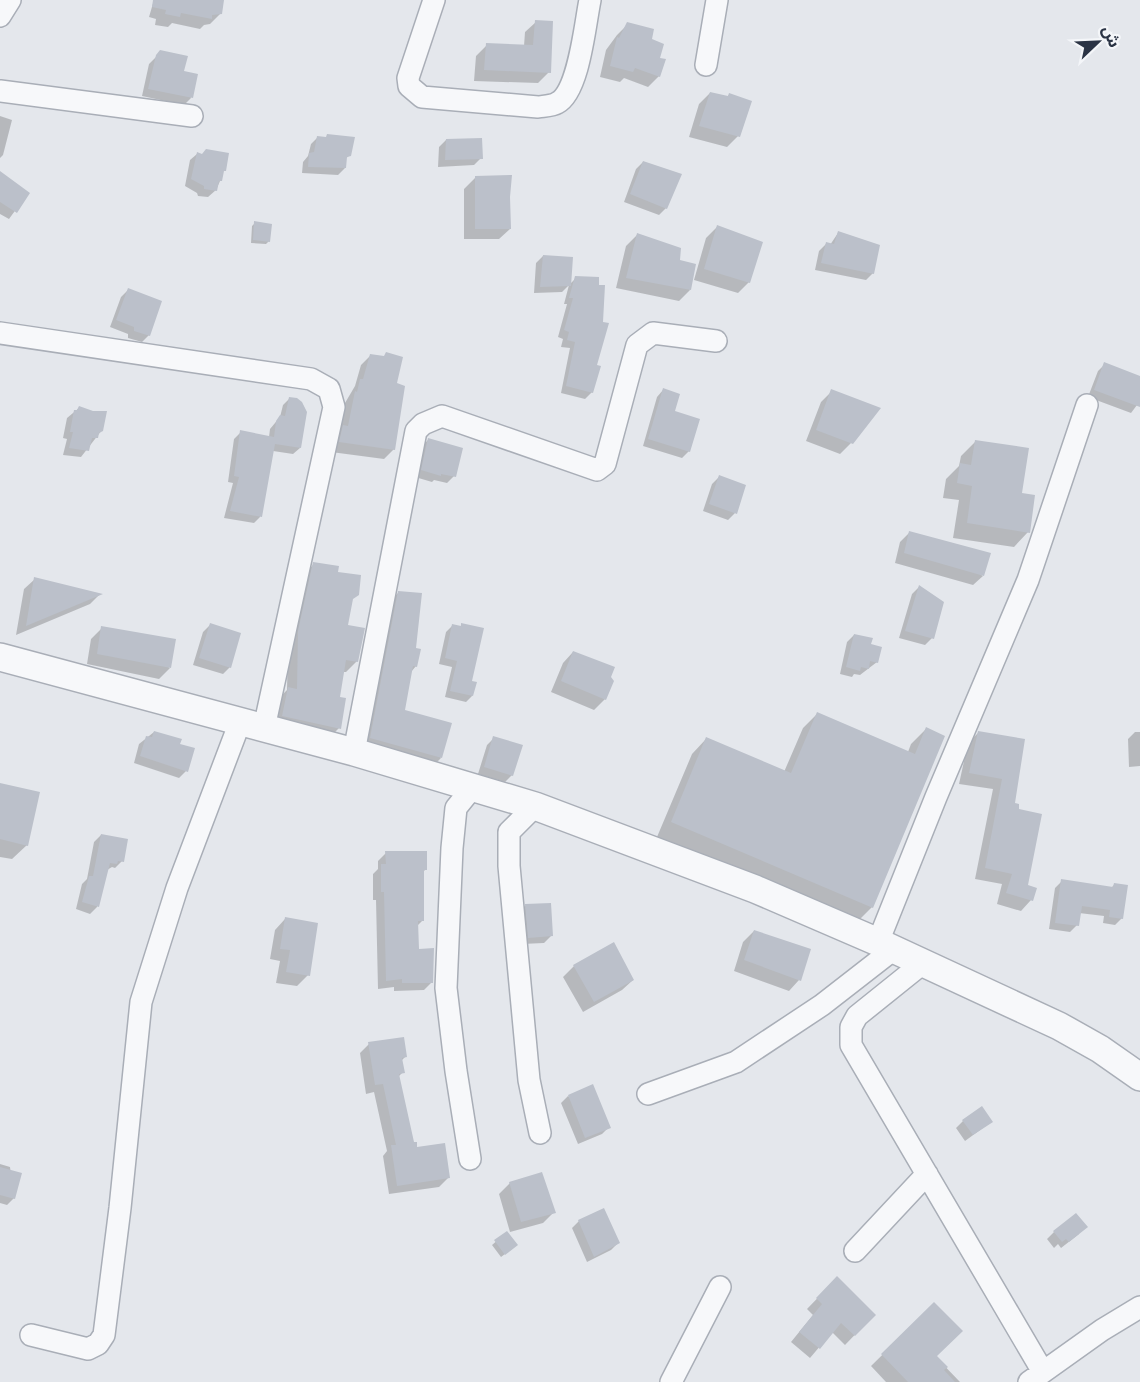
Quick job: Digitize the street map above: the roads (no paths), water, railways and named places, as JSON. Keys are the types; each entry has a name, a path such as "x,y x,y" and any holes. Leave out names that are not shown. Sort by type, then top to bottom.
{"street":[{"path":"0,16 10,0"},
{"path":"434,0 408,78 409,86 422,97 538,107 557,104 566,96 574,79 590,0"},
{"path":"706,65 717,0"},
{"path":"0,91 192,117"},
{"path":"0,333 312,379 329,389 334,407 252,725 177,888 141,1002 120,1208 104,1335 98,1344 88,1349 31,1335"},
{"path":"354,752 416,431 423,424 442,416 597,470 605,465 638,345 653,333 716,341"},
{"path":"648,1094 736,1062 822,1005 886,946 936,797 1028,580 1087,405"},
{"path":"0,657 354,752 535,806 755,889 886,946 1059,1026 1100,1049 1140,1077"},
{"path":"470,1159 446,988 456,808 473,787"},
{"path":"535,806 509,832 509,866 529,1080 540,1132"},
{"path":"923,963 857,1016 851,1027 851,1045 927,1174 1036,1377 1102,1330 1140,1307"},
{"path":"855,1251 927,1174"},
{"path":"671,1382 720,1287"}]}
